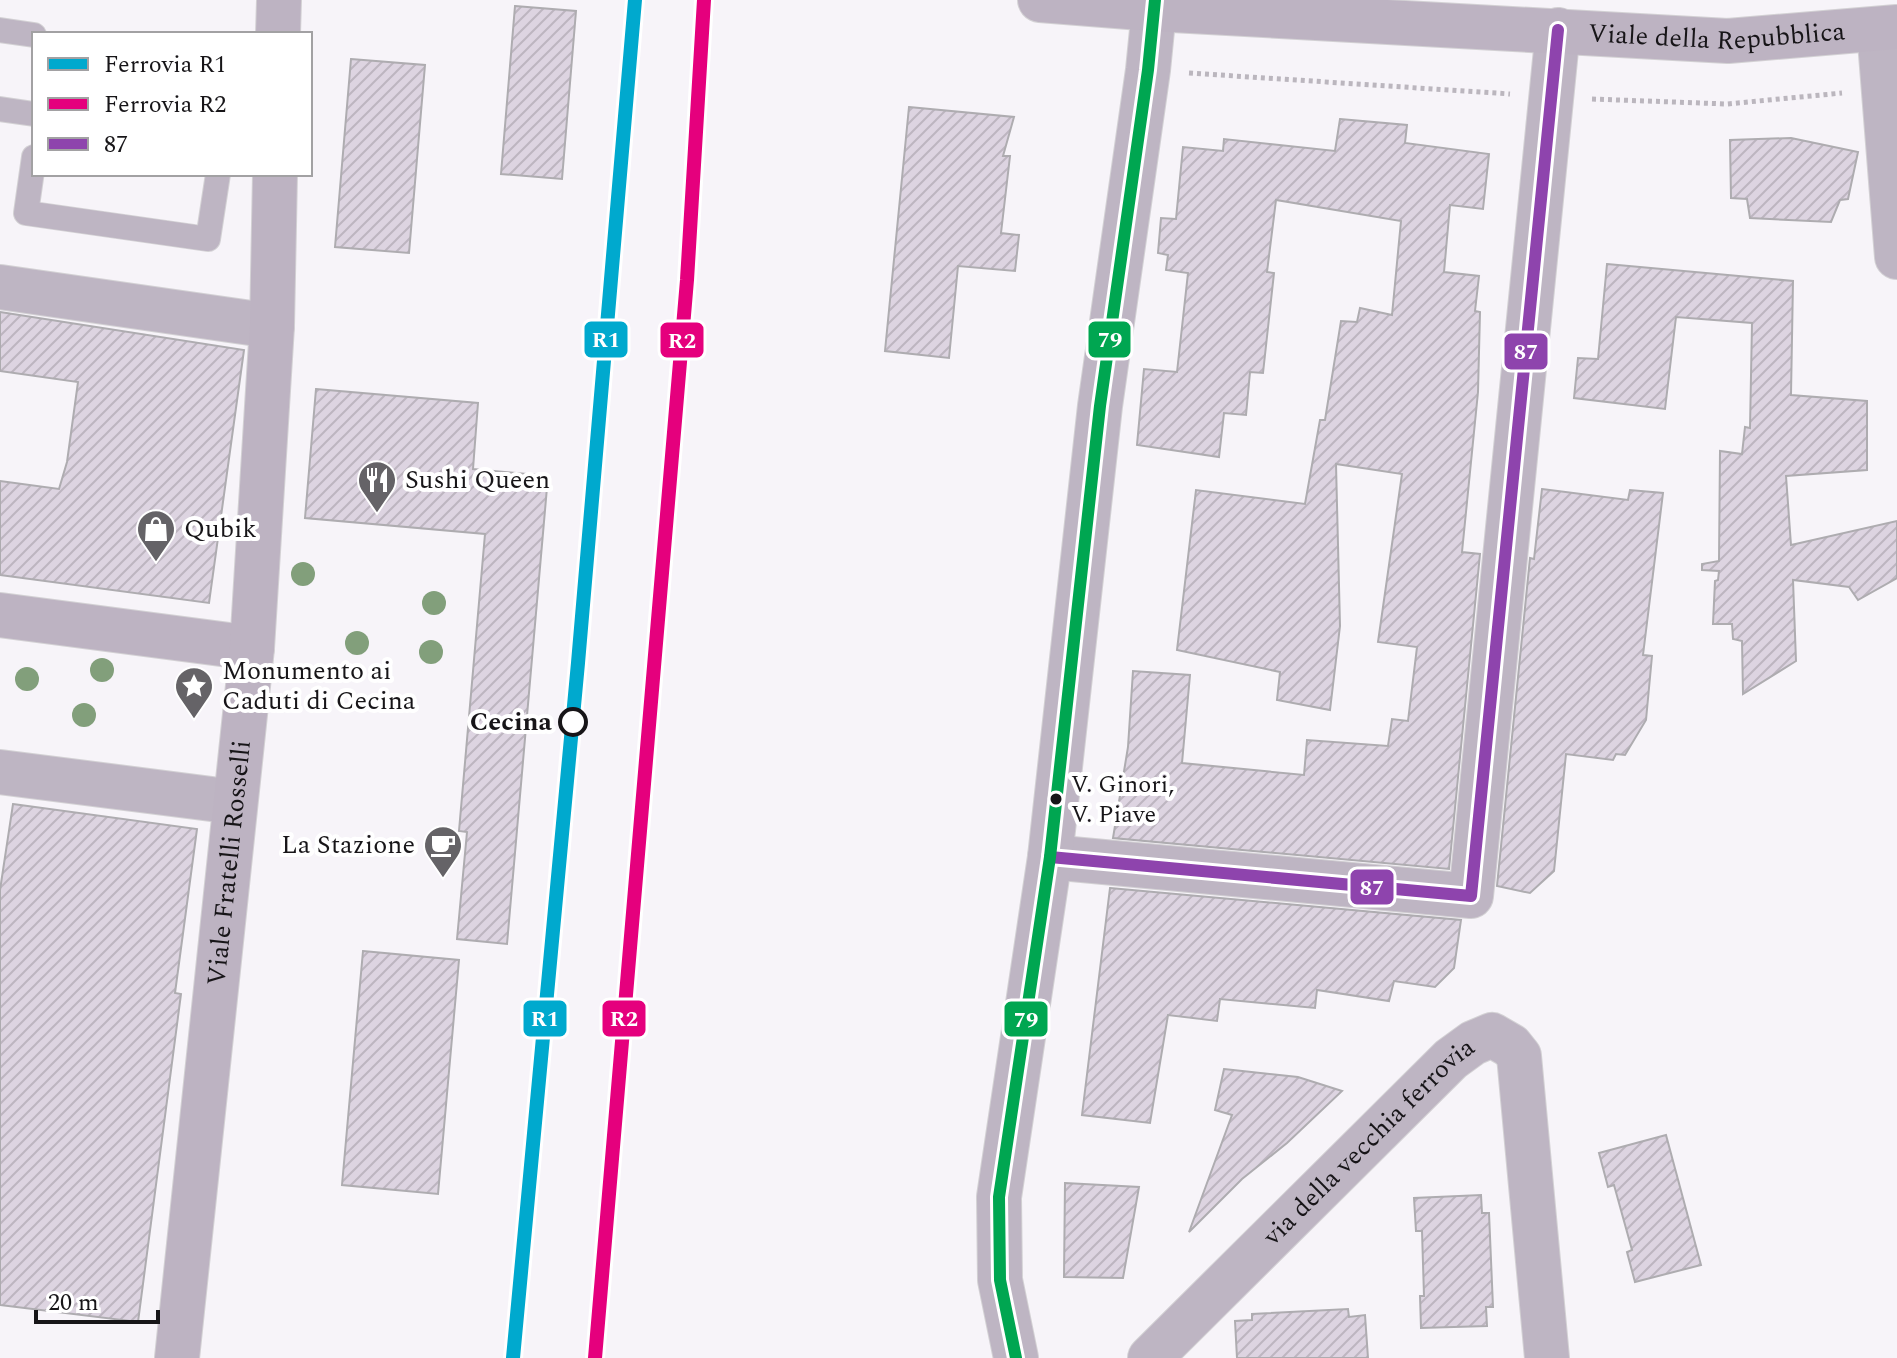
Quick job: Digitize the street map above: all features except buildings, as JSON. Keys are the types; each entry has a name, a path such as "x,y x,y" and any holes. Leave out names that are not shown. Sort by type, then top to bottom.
{"street":[{"path":"278,32 279,0"},
{"name":"Viale della Repubblica","path":"1040,0 1728,41 1888,28"},
{"path":"1016,1358 1000,1280 999,1197 1050,857 1100,406 1148,70 1154,5"},
{"path":"1888,28 1897,257"},
{"path":"1050,857 1471,896 1558,30"},
{"name":"Viale Fratelli Rosselli","path":"177,1358 252,648 272,326 275,176"},
{"path":"0,287 272,326"},
{"path":"0,615 252,648"},
{"path":"0,772 235,802"},
{"name":"via della vecchia ferrovia","path":"1150,1358 1451,1059 1473,1043 1492,1035 1511,1046 1519,1056 1547,1358"}],"lane":[{"path":"0,30 32,35"},
{"path":"0,109 32,114"},
{"path":"32,171 26,213 208,239 218,176"}],"railway":[{"path":"513,1358 578,663 635,0"}],"rail line":[{"name":"R1","path":"513,1358 578,663 635,0"},
{"name":"R2","path":"595,1358 687,280 704,0"}],"transit line":[{"name":"79","path":"1016,1358 1000,1280 999,1197 1050,857 1100,406 1148,70 1155,0"},
{"name":"87","path":"1050,857 1471,896 1558,30"}],"place":[{"name":"Sushi Queen","path":"377,514"},
{"name":"Qubik","path":"156,563"},
{"name":"Monumento ai Caduti di Cecina","path":"194,720"},
{"name":"Cecina","path":"573,722"},
{"name":"V. Ginori, V. Piave","path":"1056,799"},
{"name":"La Stazione","path":"443,879"}]}
